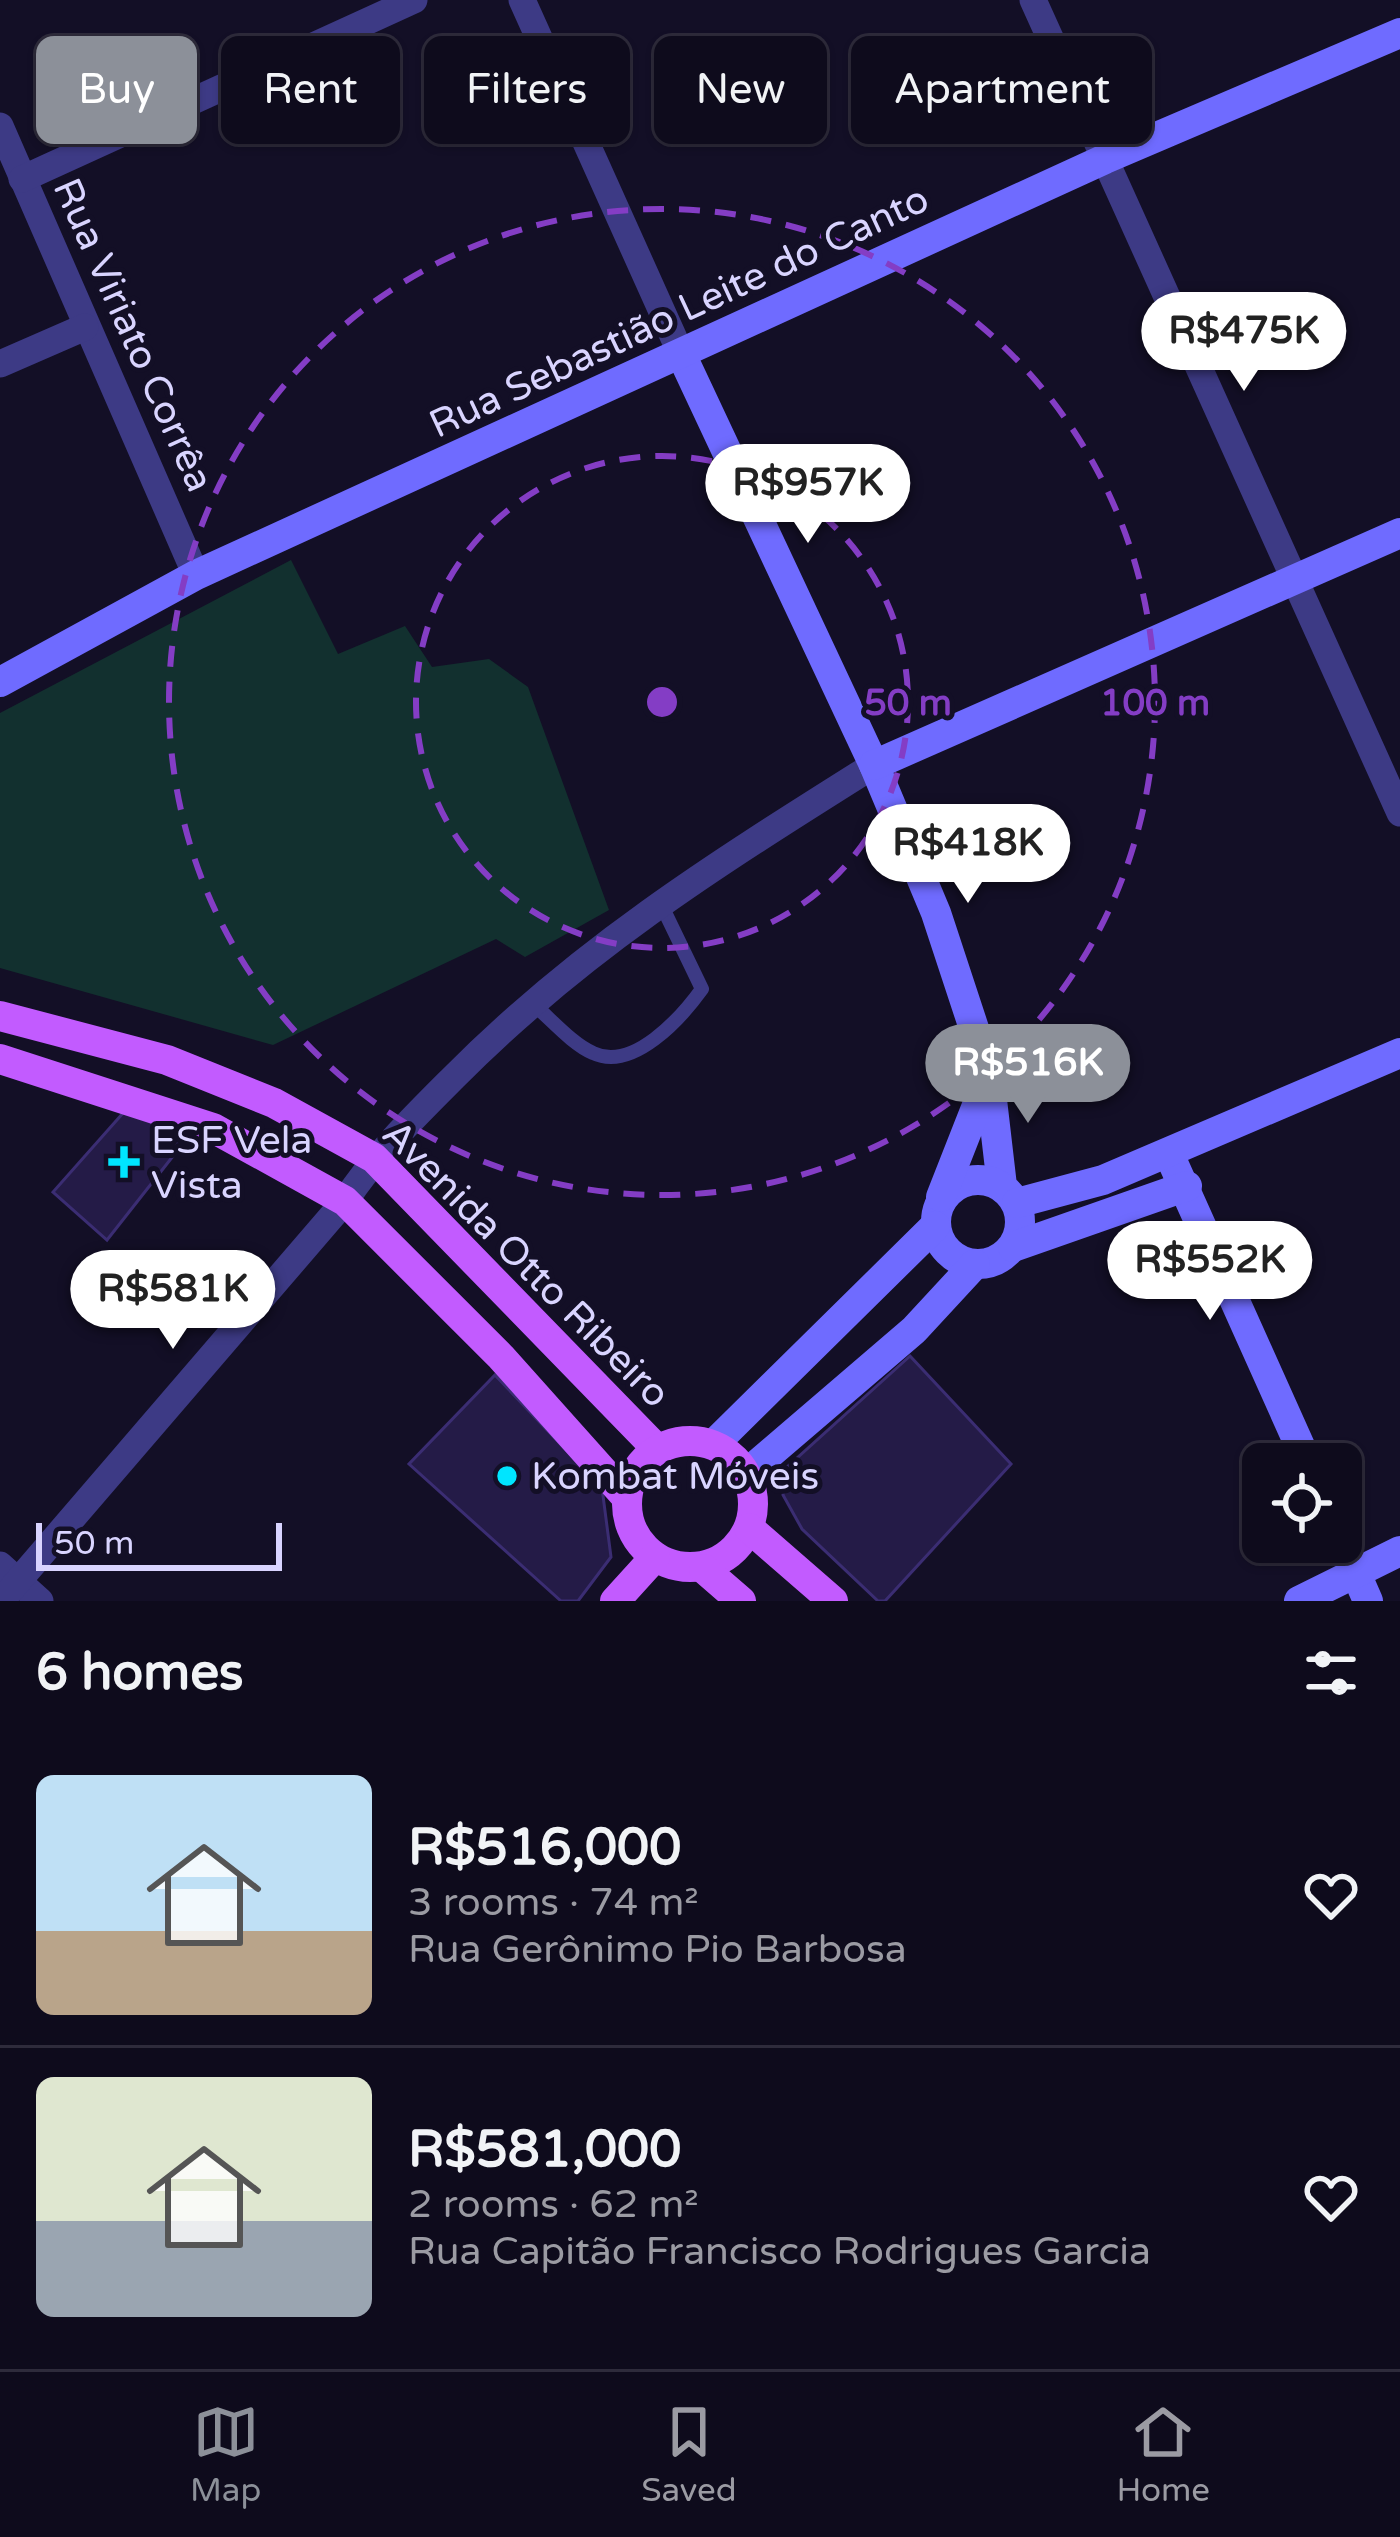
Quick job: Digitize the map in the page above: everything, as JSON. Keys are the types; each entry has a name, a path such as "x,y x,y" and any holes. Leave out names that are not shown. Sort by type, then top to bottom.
{"main road":[{"name":"Avenida Otto Ribeiro","path":"0,1016 167,1060 274,1103 374,1158 658,1450"},
{"path":"0,1059 213,1128 345,1201 501,1357 627,1498"},
{"path":"704,1569 734,1550 749,1528 754,1506 746,1474 714,1444 676,1442 642,1462 627,1498 629,1521 655,1557 704,1569 741,1601"},
{"path":"749,1528 833,1601"},
{"path":"615,1601 655,1557"}],"street":[{"path":"22,179 414,0"},
{"path":"522,0 874,765 936,913 989,1074 1009,1194 1021,1225 1003,1257 975,1264 956,1258 942,1245 938,1212 989,1074"},
{"path":"1033,0 1400,813"},
{"name":"Rua Sebastião Leite do Canto","path":"0,682 196,575 1105,159 1400,33"},
{"name":"Rua Viriato Corrêa","path":"0,126 196,575"},
{"path":"0,364 85,328"},
{"path":"40,1601 6,1582 345,1201 374,1158 530,1001 659,900 874,765 1400,533"},
{"path":"714,1444 938,1212 958,1183 981,1178 1009,1194 1103,1180 1400,1053"},
{"path":"1169,1154 1299,1443"},
{"path":"1013,1246 1187,1186"},
{"path":"746,1474 914,1330 975,1264"},
{"path":"1299,1601 1400,1552"},
{"path":"1351,1563 1368,1601"}],"lane":[{"path":"530,1001 593,1053 616,1058 636,1051 686,1012 702,989 659,900"}],"green space":[{"path":"291,560 338,654 405,626 432,667 489,659 528,687 609,910 525,957 496,939 273,1045 0,968 0,713"}],"building":[{"name":"ESF Vela Vista","path":"124,1112 192,1132 107,1240 53,1192"},
{"path":"910,1356 1011,1464 885,1601 878,1601 802,1529 783,1495 786,1468"},
{"name":"Kombat Móveis","path":"495,1375 602,1488 611,1557 578,1601 561,1601 409,1464"}],"place":[{"name":"ESF Vela Vista","path":"124,1162"},
{"name":"Kombat Móveis","path":"507,1476"}]}
